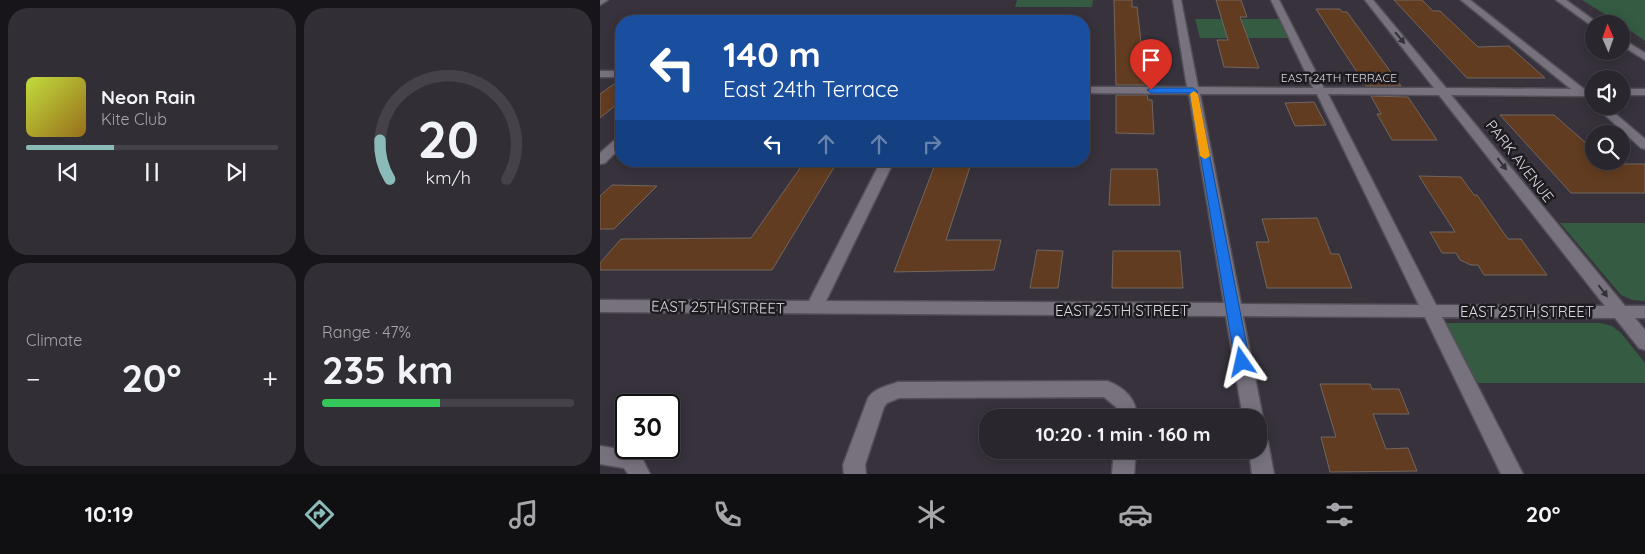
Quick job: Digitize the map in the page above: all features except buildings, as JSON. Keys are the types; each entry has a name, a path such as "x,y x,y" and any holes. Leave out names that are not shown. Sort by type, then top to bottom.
{"street":[{"path":"600,2 604,0"},
{"path":"1177,0 1251,409"},
{"path":"1275,0 1512,474"},
{"name":"PARK AVENUE","path":"1369,0 1445,91 1645,342"},
{"path":"1465,0 1585,94"},
{"path":"1560,0 1585,17"},
{"path":"1630,47 1645,57"},
{"path":"600,74 615,74"},
{"name":"EAST 24TH TERRACE","path":"1090,90 1582,92"},
{"path":"1630,92 1645,92"},
{"path":"1610,115 1645,145"},
{"path":"600,160 615,146"},
{"path":"814,308 885,167"},
{"name":"EAST 25TH STREET","path":"600,306 1645,312"},
{"path":"855,474 854,465 875,404 880,397 898,390 1107,389 1122,398 1128,409"},
{"path":"600,455 631,458 639,474"},
{"path":"1124,474 1125,459"},
{"path":"1261,459 1263,474"}],"green space":[{"path":"1017,0 1093,0 1092,7 1015,7"},
{"path":"1582,0 1645,0 1645,41 1630,30 1630,15 1606,15"},
{"path":"1195,19 1280,19 1289,38 1200,38"},
{"path":"1560,223 1645,223 1645,301 1632,300 1621,295"},
{"path":"1443,323 1601,323 1612,326 1621,333 1645,363 1645,383 1474,383"}],"slow traffic":[{"path":"1194,94 1205,156"}],"route":[{"path":"1151,90 1193,91 1242,362"}]}
